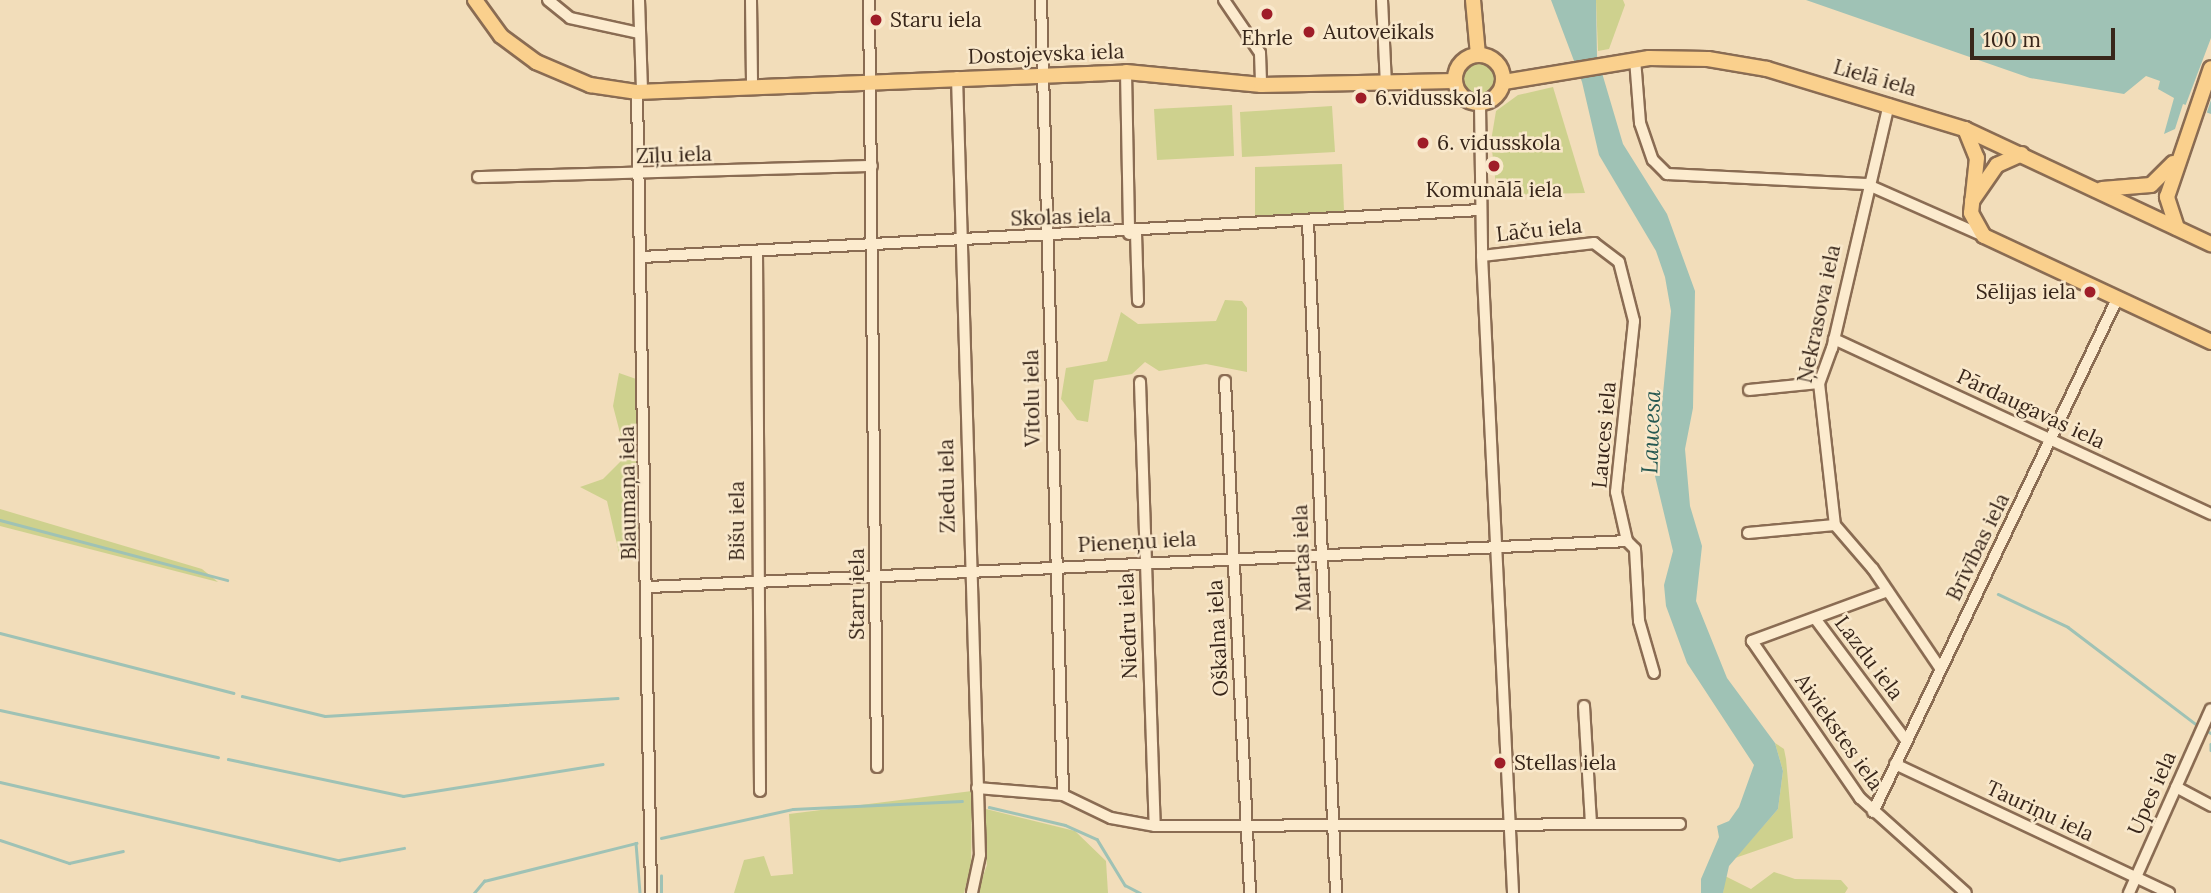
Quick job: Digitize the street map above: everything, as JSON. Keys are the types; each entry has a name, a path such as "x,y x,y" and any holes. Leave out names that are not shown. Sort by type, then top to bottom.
{"main road":[{"name":"Dostojevska iela","path":"475,0 501,36 536,62 590,85 640,91 1126,72 1261,85 1455,81"},
{"path":"1473,0 1478,55"},
{"path":"1478,55 1500,65 1504,82 1498,95 1480,104 1466,100 1455,81 1463,60 1478,55"},
{"name":"Lielā iela","path":"1504,82 1635,59 1730,62 1889,104 1965,128 2211,244"},
{"path":"2177,229 2167,197 2176,159 2211,68"},
{"path":"1965,128 1977,158 1972,201 1974,223 1984,236 2211,342"},
{"path":"1972,201 1997,165 2022,154"},
{"path":"2093,188 2151,185 2176,159"}],"street":[{"path":"548,0 570,18 639,33"},
{"name":"Blaumaņa iela","path":"639,0 649,587 651,893"},
{"path":"751,0 752,87"},
{"name":"Staru iela","path":"869,0 877,767"},
{"name":"Vītolu iela","path":"1041,0 1063,795"},
{"path":"1224,0 1259,53 1261,85"},
{"path":"1382,0 1386,84"},
{"path":"1635,59 1640,123 1653,160 1667,174 1867,184 1984,236"},
{"path":"1126,72 1138,301"},
{"name":"Ziedu iela","path":"957,77 968,569 980,855 972,893"},
{"path":"1480,104 1480,210 1513,893"},
{"name":"Ņekrasova iela","path":"1835,525 1819,383 1835,339 1867,184 1889,104"},
{"name":"Zīļu iela","path":"478,177 642,176 872,166"},
{"name":"Skolas iela","path":"642,257 1133,233 1480,210"},
{"name":"Martas iela","path":"1308,221 1336,893"},
{"name":"Lāču iela","path":"1482,256 1601,244"},
{"name":"Lauces iela","path":"1601,244 1619,262 1634,321 1615,477 1627,541 1635,549 1639,621 1654,673"},
{"name":"Bišu iela","path":"757,251 760,791"},
{"name":"Brīvības iela","path":"1873,812 1905,739 2052,439 2117,299"},
{"name":"Pārdaugavas iela","path":"1835,339 2211,514"},
{"name":"Oškalna iela","path":"1224,381 1250,893"},
{"name":"Niedru iela","path":"1140,382 1155,827"},
{"path":"1749,390 1819,383"},
{"path":"1748,533 1835,525 1940,668"},
{"name":"Pieneņu iela","path":"649,587 1234,556 1627,541"},
{"path":"1817,621 1885,592"},
{"name":"Lazdu iela","path":"1752,641 1817,621 1905,739"},
{"name":"Aiviekstes iela","path":"1752,641 1815,737 1873,812 1966,893"},
{"path":"1584,706 1591,823"},
{"name":"Upes iela","path":"2129,893 2211,709"},
{"name":"Tauriņu iela","path":"1895,764 2169,893"},
{"path":"2176,787 2211,806"},
{"path":"976,788 1063,795 1111,818 1155,827 1680,824"}],"green space":[{"path":"1596,0 1623,0 1625,5 1609,49 1598,51"},
{"path":"1480,63 1492,68 1497,80 1492,92 1480,97 1468,92 1463,80 1468,68"},
{"path":"1553,87 1585,193 1497,195 1491,141 1496,111 1518,95"},
{"path":"1232,105 1234,156 1157,160 1154,109"},
{"path":"1332,106 1335,152 1242,157 1240,112"},
{"path":"1342,164 1344,211 1255,221 1255,167"},
{"path":"1225,300 1242,301 1247,308 1247,372 1206,364 1159,371 1145,362 1132,374 1094,380 1088,422 1077,420 1061,399 1066,368 1107,361 1121,312 1138,324 1216,321"},
{"path":"619,373 639,380 644,560 619,553 607,501 580,487 603,479 626,456 613,406"},
{"path":"0,509 202,569 218,582 0,526"},
{"path":"1775,743 1784,749 1786,759 1793,838 1735,858 1778,809 1783,771"},
{"path":"972,791 971,866 964,893 734,893 744,860 764,856 771,876 793,874 789,814"},
{"path":"986,809 1075,831 1106,861 1108,893 977,893 987,865 981,813"},
{"path":"1774,872 1795,879 1841,880 1848,888 1845,893 1723,893 1725,876 1751,889"}],"shaded area":[{"path":"1551,0 1596,0 1597,56 1623,144 1667,214 1695,291 1693,408 1685,449 1690,506 1702,546 1696,601 1727,678 1775,743 1783,771 1778,809 1729,866 1723,893 1701,893 1701,879 1719,837 1717,826 1729,821 1739,807 1754,765 1687,663 1666,606 1664,585 1673,551 1655,476 1671,311 1665,277 1656,251 1599,155 1582,82"},
{"path":"1806,0 2211,0 2211,114 2183,104 2175,129 2164,134 2174,98 2158,89 2160,81 2146,76 2124,94 2030,78"}],"pier":[{"path":"2211,38 2211,100 2206,115 2185,109 2175,133"}],"waterway":[{"path":"0,520 227,580"},
{"path":"1998,594 2068,627 2196,724"},
{"path":"0,633 233,693"},
{"path":"242,696 325,716 617,698"},
{"path":"0,710 218,757"},
{"path":"2211,744 2211,750"},
{"path":"228,759 403,796 602,764"},
{"path":"0,782 339,860 404,848"},
{"path":"661,838 793,809 962,801"},
{"path":"989,807 1065,825 1097,839 1125,885 1140,893"},
{"path":"0,840 69,863 123,851"},
{"path":"474,893 484,881 636,843 640,893"},
{"path":"661,876 661,893"}],"place":[{"name":"Ehrle","path":"1267,14"},
{"name":"Staru iela","path":"876,20"},
{"name":"Autoveikals","path":"1309,32"},
{"name":"6.vidusskola","path":"1361,98"},
{"name":"6. vidusskola","path":"1423,143"},
{"name":"Komunālā iela","path":"1494,166"},
{"name":"Sēlijas iela","path":"2090,292"},
{"name":"Stellas iela","path":"1500,763"}],"water label":[{"name":"Laucesa","path":"1651,432"}]}
